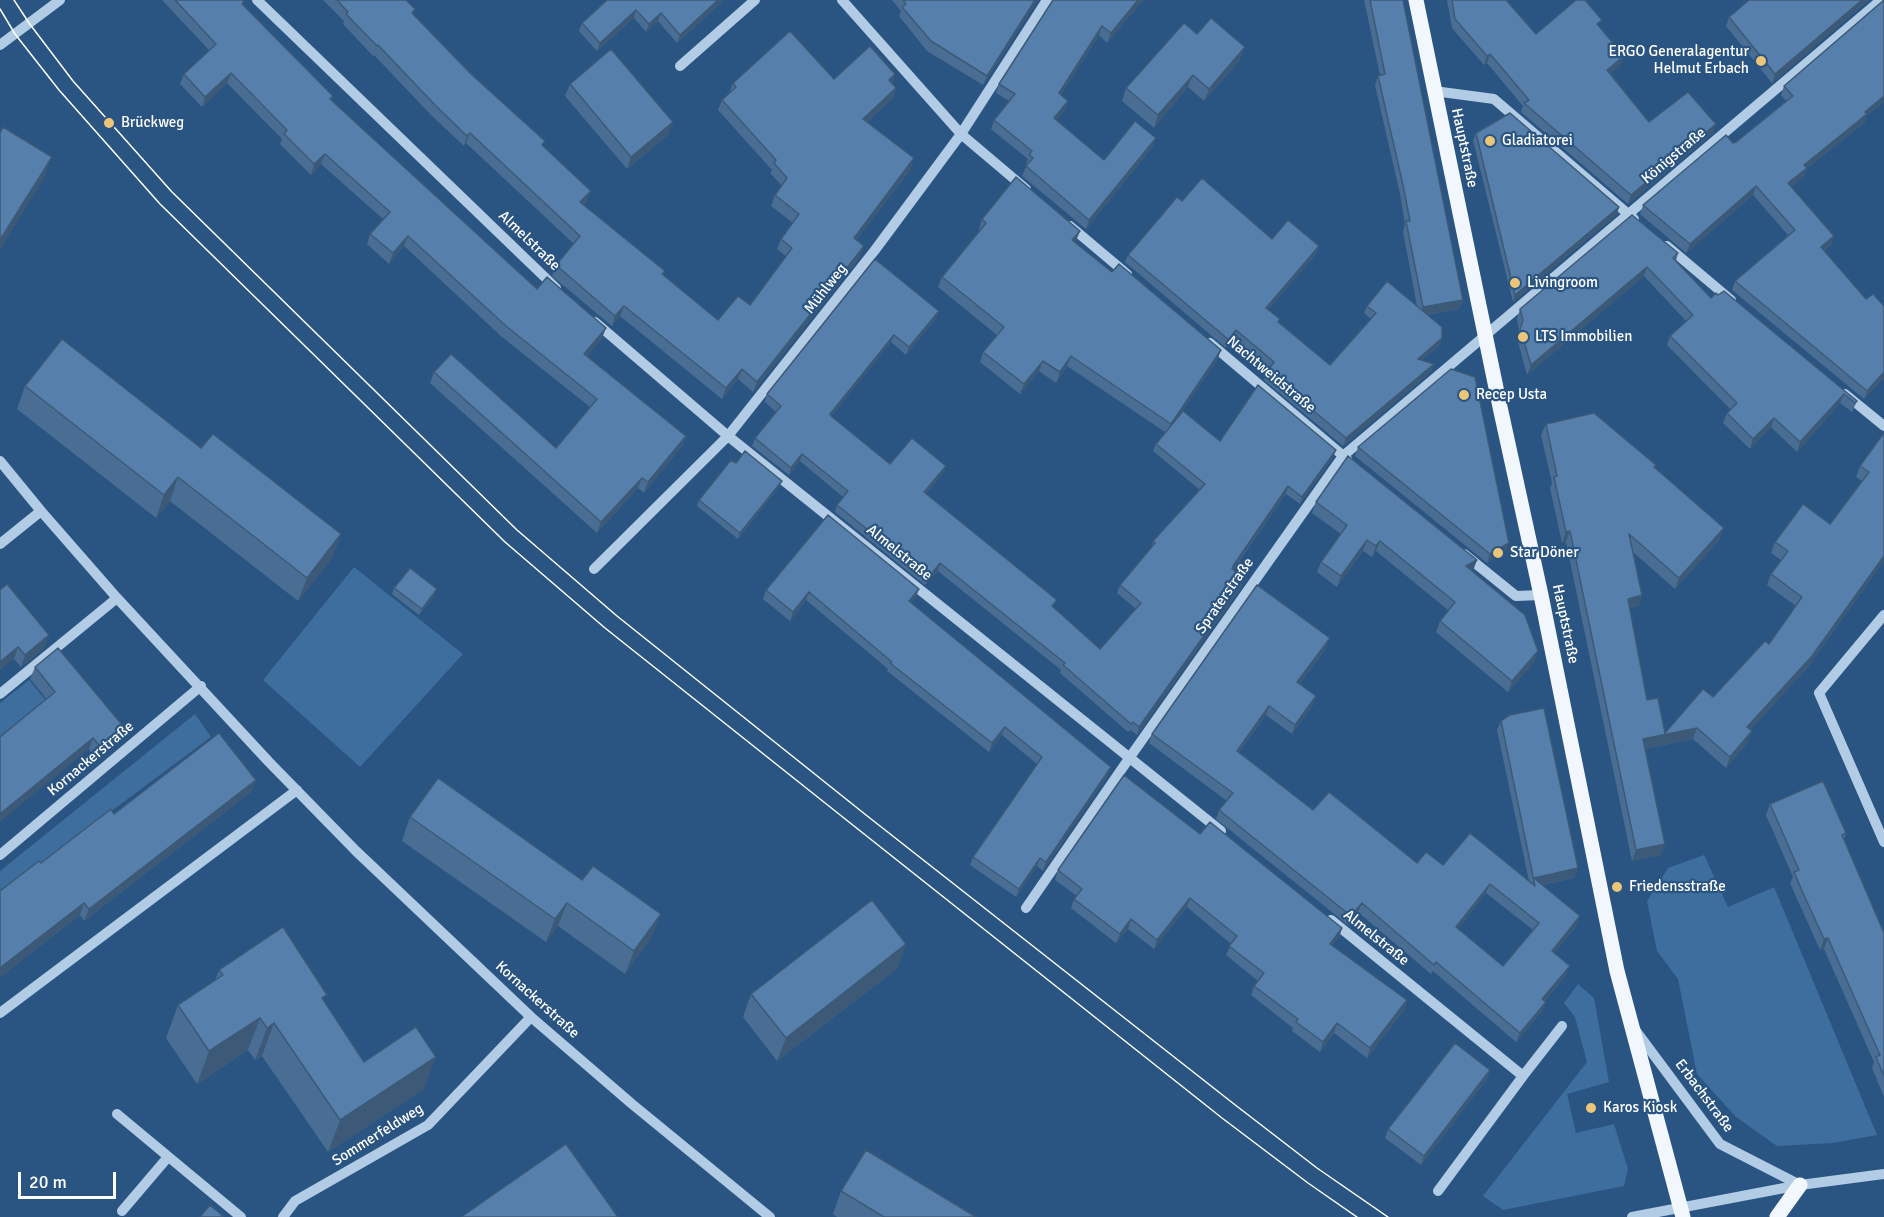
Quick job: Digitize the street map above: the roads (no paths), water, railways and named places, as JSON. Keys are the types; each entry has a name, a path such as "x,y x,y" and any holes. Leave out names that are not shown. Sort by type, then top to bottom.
{"main road":[{"name":"Hauptstraße","path":"1416,0 1617,971 1682,1212"},
{"path":"1777,1217 1800,1185"}],"street":[{"path":"0,45 60,0"},
{"name":"Almelstraße","path":"256,0 566,296"},
{"path":"680,66 755,0"},
{"path":"842,0 961,134 1034,195"},
{"name":"Mühlweg","path":"594,569 728,436 875,250 961,134 1047,0"},
{"name":"Königstraße","path":"1486,334 1881,0"},
{"path":"1434,91 1494,99 1647,230"},
{"path":"1061,218 1134,279"},
{"path":"1656,237 1738,305"},
{"name":"Almelstraße","path":"584,312 728,436 1230,839"},
{"name":"Nachtweidstraße","path":"1197,333 1352,463"},
{"name":"Spraterstraße","path":"1026,908 1343,456 1486,334"},
{"path":"1838,388 1884,426"},
{"name":"Kornackerstraße","path":"0,461 117,598 356,851 531,1017 632,1104 770,1217"},
{"path":"0,544 41,510"},
{"path":"1452,544 1516,596 1541,595"},
{"path":"0,694 117,598"},
{"path":"1884,615 1820,693 1884,842"},
{"name":"Kornackerstraße","path":"0,855 201,686"},
{"path":"0,1013 297,790"},
{"name":"Almelstraße","path":"1322,913 1523,1076"},
{"name":"Sommerfeldweg","path":"283,1217 295,1202 428,1125 531,1017"},
{"name":"Erbachstraße","path":"1632,1024 1720,1144 1800,1185"},
{"path":"1438,1191 1562,1026"},
{"path":"117,1114 241,1217"},
{"path":"122,1210 168,1157"},
{"path":"1632,1217 1682,1212 1800,1185 1884,1174"}],"tram line":[{"path":"14,0 73,81 172,192 517,530 617,616 866,815 1317,1168 1388,1217"},
{"path":"0,9 15,34 59,90 160,204 505,542 605,628 1222,1118 1357,1217"}],"place":[{"name":"ERGO Generalagentur Helmut Erbach","path":"1761,61"},
{"name":"Brückweg","path":"109,123"},
{"name":"Gladiatorei","path":"1490,141"},
{"name":"Livingroom","path":"1515,283"},
{"name":"LTS Immobilien","path":"1523,337"},
{"name":"Recep Usta","path":"1464,395"},
{"name":"Star Döner","path":"1498,553"},
{"name":"Friedensstraße","path":"1617,887"},
{"name":"Karos Kiosk","path":"1591,1108"}]}
